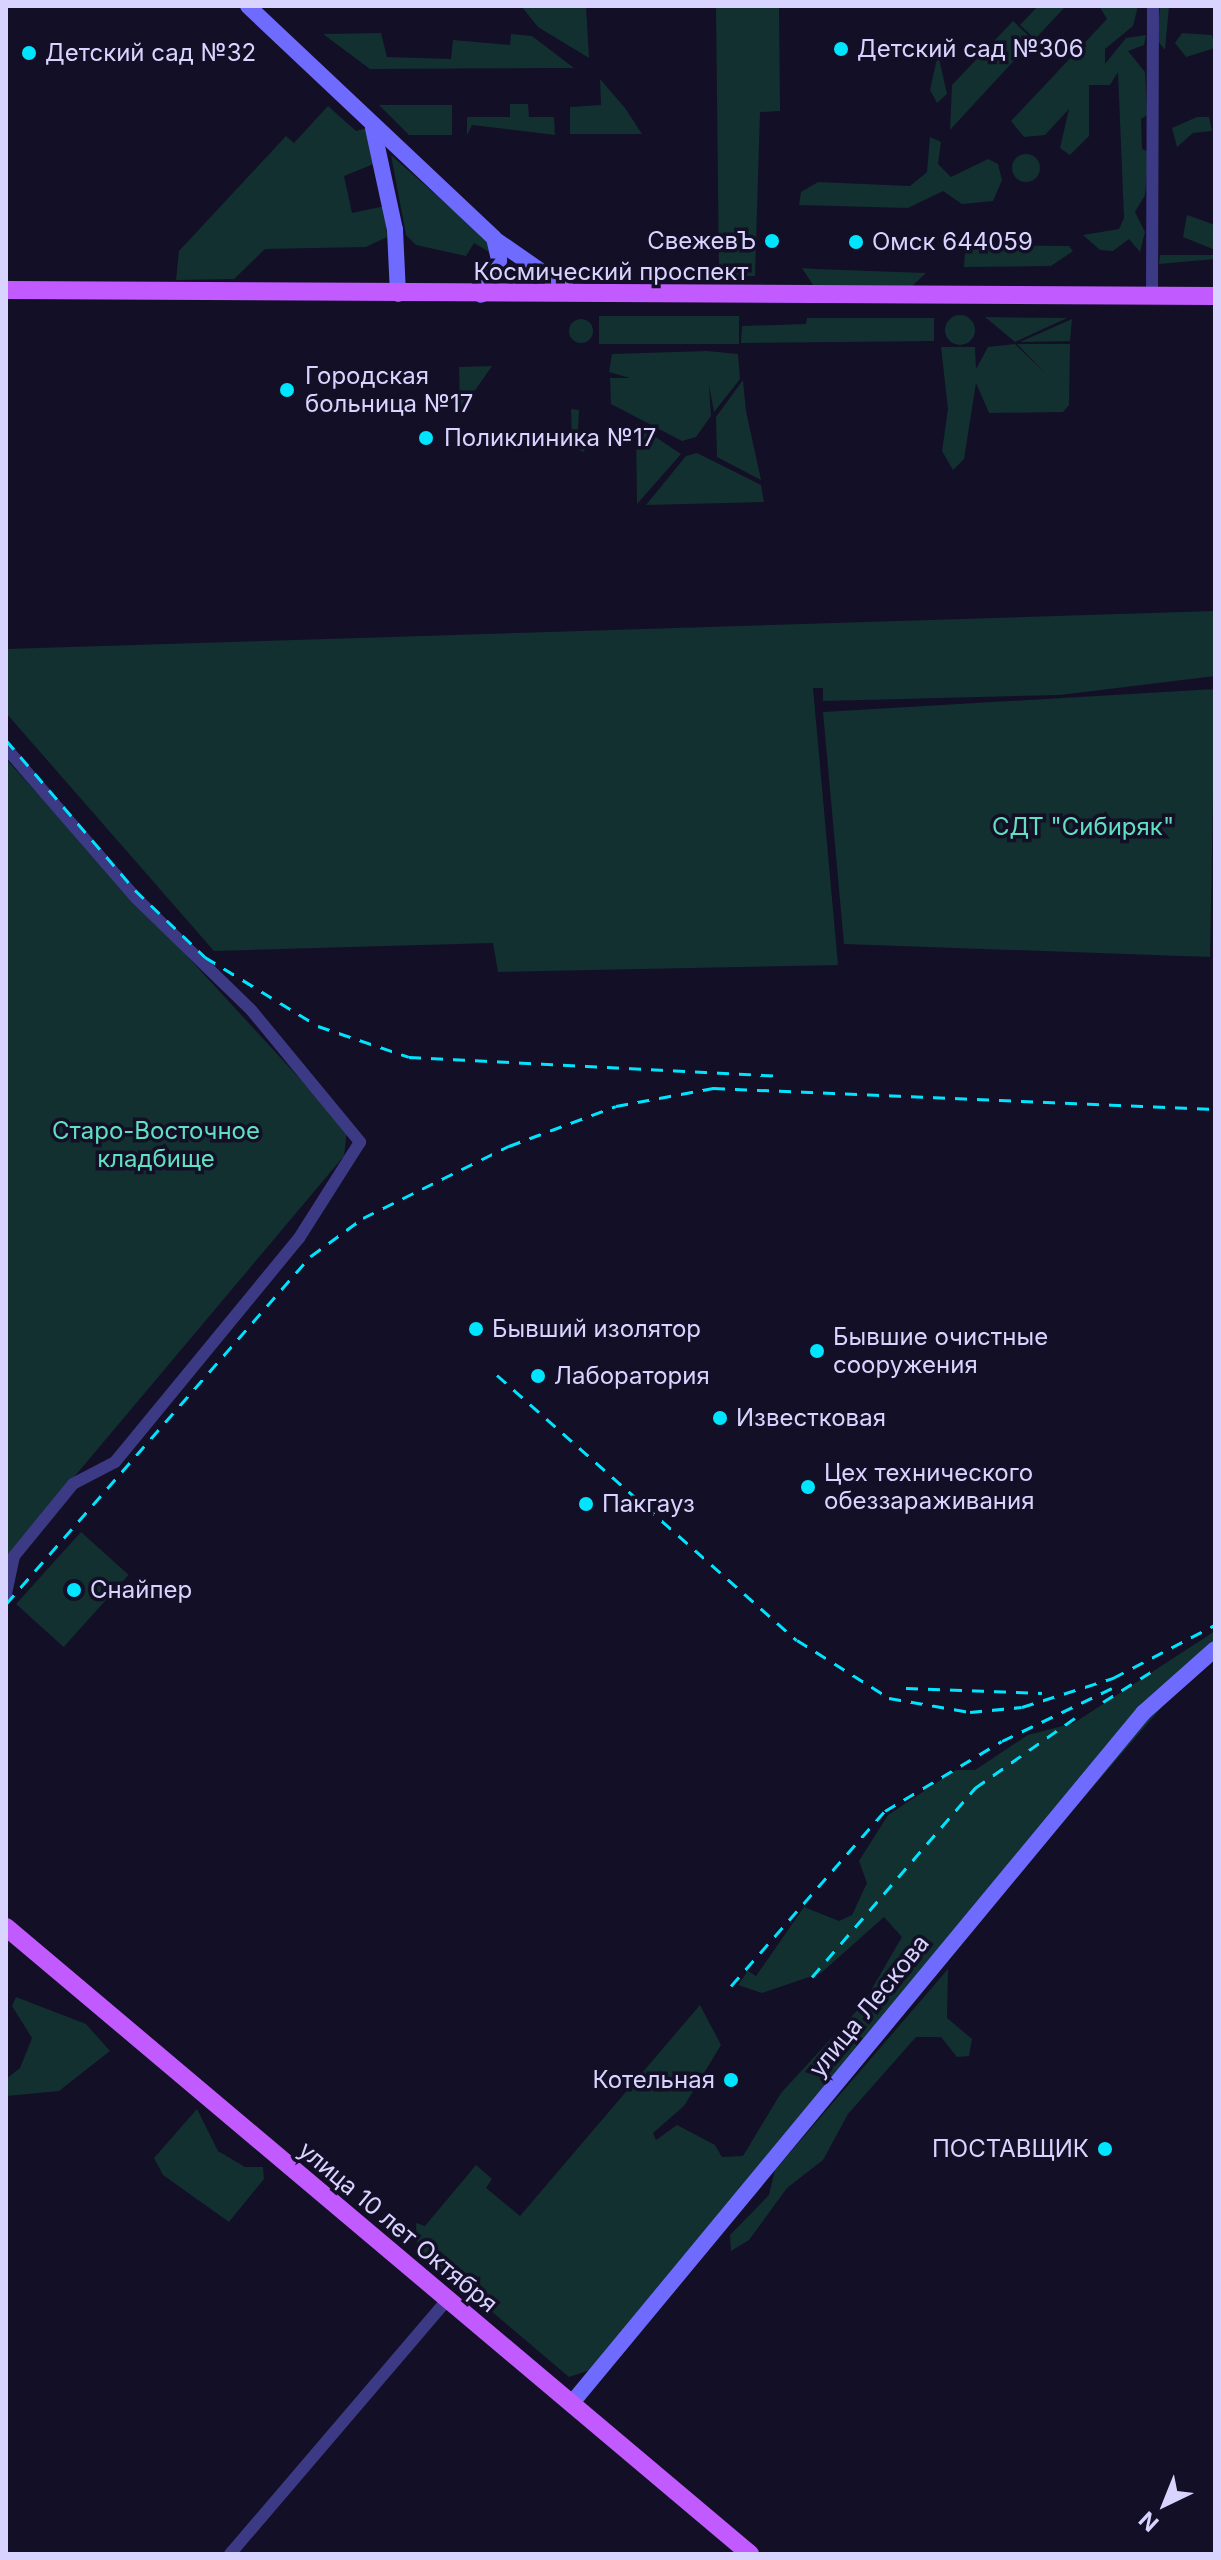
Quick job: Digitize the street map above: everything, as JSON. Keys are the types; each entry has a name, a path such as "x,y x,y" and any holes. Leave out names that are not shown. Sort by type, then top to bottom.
{"main road":[{"path":"248,6 494,238 546,281 584,296"},
{"path":"372,123 395,230 398,294"},
{"path":"481,295 499,260 494,238"},
{"name":"Космический проспект","path":"6,290 584,296 1215,296"},
{"name":"улица Лескова","path":"571,2404 1143,1713 1215,1649"},
{"name":"улица 10 лет Октября","path":"10,1927 446,2301 750,2554"}],"street":[{"path":"1152,295 1153,6"},
{"path":"6,748 161,925 252,1011 360,1142 299,1238 115,1462 73,1484 14,1556 6,1594"},
{"path":"230,2554 446,2301"}],"green space":[{"path":"521,6 586,6 589,58 538,27"},
{"path":"716,6 779,6 780,111 760,112 755,276 719,276"},
{"path":"1038,6 1065,7 1035,39 1020,25"},
{"path":"1099,6 1138,6 1133,26 1105,49 1105,64 1126,38 1146,35 1144,45 1128,51 1145,72 1147,115 1141,119 1142,149 1149,152 1145,195 1135,212 1145,232 1140,252 1129,239 1113,251 1100,250 1083,235 1119,229 1124,218 1118,72 1110,85 1089,85 1089,136 1070,155 1060,148 1069,109 1045,135 1024,137 1011,121 1107,19"},
{"path":"1160,6 1169,6 1165,50 1157,40"},
{"path":"1013,21 1033,40 950,130 952,85"},
{"path":"381,33 387,57 451,59 453,40 510,45 511,34 532,36 574,68 370,69 323,34"},
{"path":"1182,33 1212,35 1215,48 1186,57 1175,43"},
{"path":"938,54 947,94 937,103 930,90"},
{"path":"600,79 642,134 570,134 570,107 601,105"},
{"path":"510,104 528,104 529,117 554,117 555,135 472,125 467,135 467,117 510,117"},
{"path":"379,105 452,105 452,135 409,135"},
{"path":"328,106 356,131 366,128 376,163 344,176 352,213 385,206 387,237 366,247 265,249 234,279 176,280 179,251 286,136 294,143"},
{"path":"1197,117 1209,117 1212,131 1193,133 1177,147 1172,128"},
{"path":"930,137 941,142 938,164 951,177 988,159 998,164 1002,180 993,201 962,204 943,191 908,208 799,205 801,192 818,182 910,186 927,172"},
{"path":"1026,154 1036,158 1040,168 1036,178 1026,182 1016,178 1012,168 1016,158"},
{"path":"391,155 486,239 494,255 474,243 466,256 416,245 406,235"},
{"path":"1187,215 1215,225 1215,250 1183,237"},
{"path":"981,245 1069,246 1073,251 1051,266 964,267 965,251"},
{"path":"1160,255 1215,255 1215,259 1159,264"},
{"path":"802,268 926,273 912,286 813,285"},
{"path":"960,315 971,319 975,330 971,341 960,345 949,341 945,330 949,319"},
{"path":"599,316 739,316 739,344 599,344"},
{"path":"985,317 1067,318 1015,342"},
{"path":"807,318 934,318 934,341 741,343 742,326 806,324"},
{"path":"581,319 592,326 593,331 586,342 581,343 570,336 569,331 576,320"},
{"path":"1072,319 1070,341 1020,342"},
{"path":"1015,344 1046,374 1017,344 1070,344 1069,405 1063,412 989,413 976,383 964,459 953,470 942,451 948,409 941,347 975,347 976,369 988,347"},
{"path":"707,351 738,354 740,379 714,412 709,385 711,416 696,437 682,441 611,404 610,378 630,378 609,372 612,354"},
{"path":"492,366 460,412 459,367"},
{"path":"743,380 746,411 761,480 717,457 716,417"},
{"path":"571,409 579,410 578,432 589,436 584,452 572,447"},
{"path":"636,424 681,454 637,504"},
{"path":"697,453 761,485 764,502 646,505 686,456"},
{"path":"1215,611 1215,676 1060,695 823,701 823,688 813,688 838,965 498,972 493,943 214,951 6,713 6,649"},
{"name":"СДТ \"Сибиряк\"","path":"1215,689 1210,957 844,944 823,712"},
{"name":"Старо-Восточное кладбище","path":"6,759 347,1130 344,1156 6,1558"},
{"name":"Снайпер","path":"81,1532 129,1575 64,1647 16,1604"},
{"path":"1215,1631 1215,1645 593,2369 569,2377 417,2248 416,2223 425,2226 476,2165 492,2179 486,2188 520,2216 700,2005 721,2045 684,2106 653,2133 656,2140 677,2125 715,2145 722,2157 743,2156 781,2093 863,2004 902,1937 884,1917 821,1973 762,1993 738,1985 748,1971 756,1976 804,1907 839,1921 852,1915 867,1883 859,1861 888,1815 956,1770 975,1770 1028,1735 1074,1723"},
{"path":"948,1969 947,2018 972,2039 969,2056 957,2057 941,2037 916,2037 848,2114 823,2160 787,2188 749,2240 731,2251 730,2235 769,2195 775,2170"},
{"path":"16,1997 86,2024 110,2051 59,2091 6,2096 6,2079 20,2068 32,2038 12,2006"},
{"path":"197,2109 218,2151 245,2167 263,2167 264,2179 229,2222 163,2175 154,2158"}],"railway":[{"path":"6,740 135,890 205,957 318,1026 409,1057 781,1076"},
{"path":"6,1604 311,1256 363,1218 509,1146 616,1106 713,1088 1215,1109"},
{"path":"497,1375 797,1640 889,1698 970,1712 1022,1707 1113,1678 1215,1625"},
{"path":"1103,1702 1157,1668"},
{"path":"906,1688 1042,1693"},
{"path":"731,1986 885,1811 1002,1741 1112,1688"},
{"path":"812,1977 975,1788 1075,1718"}],"place":[{"name":"Детский сад №306","path":"841,49"},
{"name":"Детский сад №32","path":"29,53"},
{"name":"СвежевЪ","path":"772,241"},
{"name":"Омск 644059","path":"856,242"},
{"name":"Городская больница №17","path":"287,390"},
{"name":"Поликлиника №17","path":"426,438"},
{"name":"Бывший изолятор","path":"476,1329"},
{"name":"Бывшие очистные сооружения","path":"817,1351"},
{"name":"Лаборатория","path":"538,1376"},
{"name":"Известковая","path":"720,1418"},
{"name":"Цех технического обеззараживания","path":"808,1487"},
{"name":"Пакгауз","path":"586,1504"},
{"name":"Снайпер","path":"74,1590"},
{"name":"Котельная","path":"731,2080"},
{"name":"ПОСТАВЩИК","path":"1105,2149"}]}
